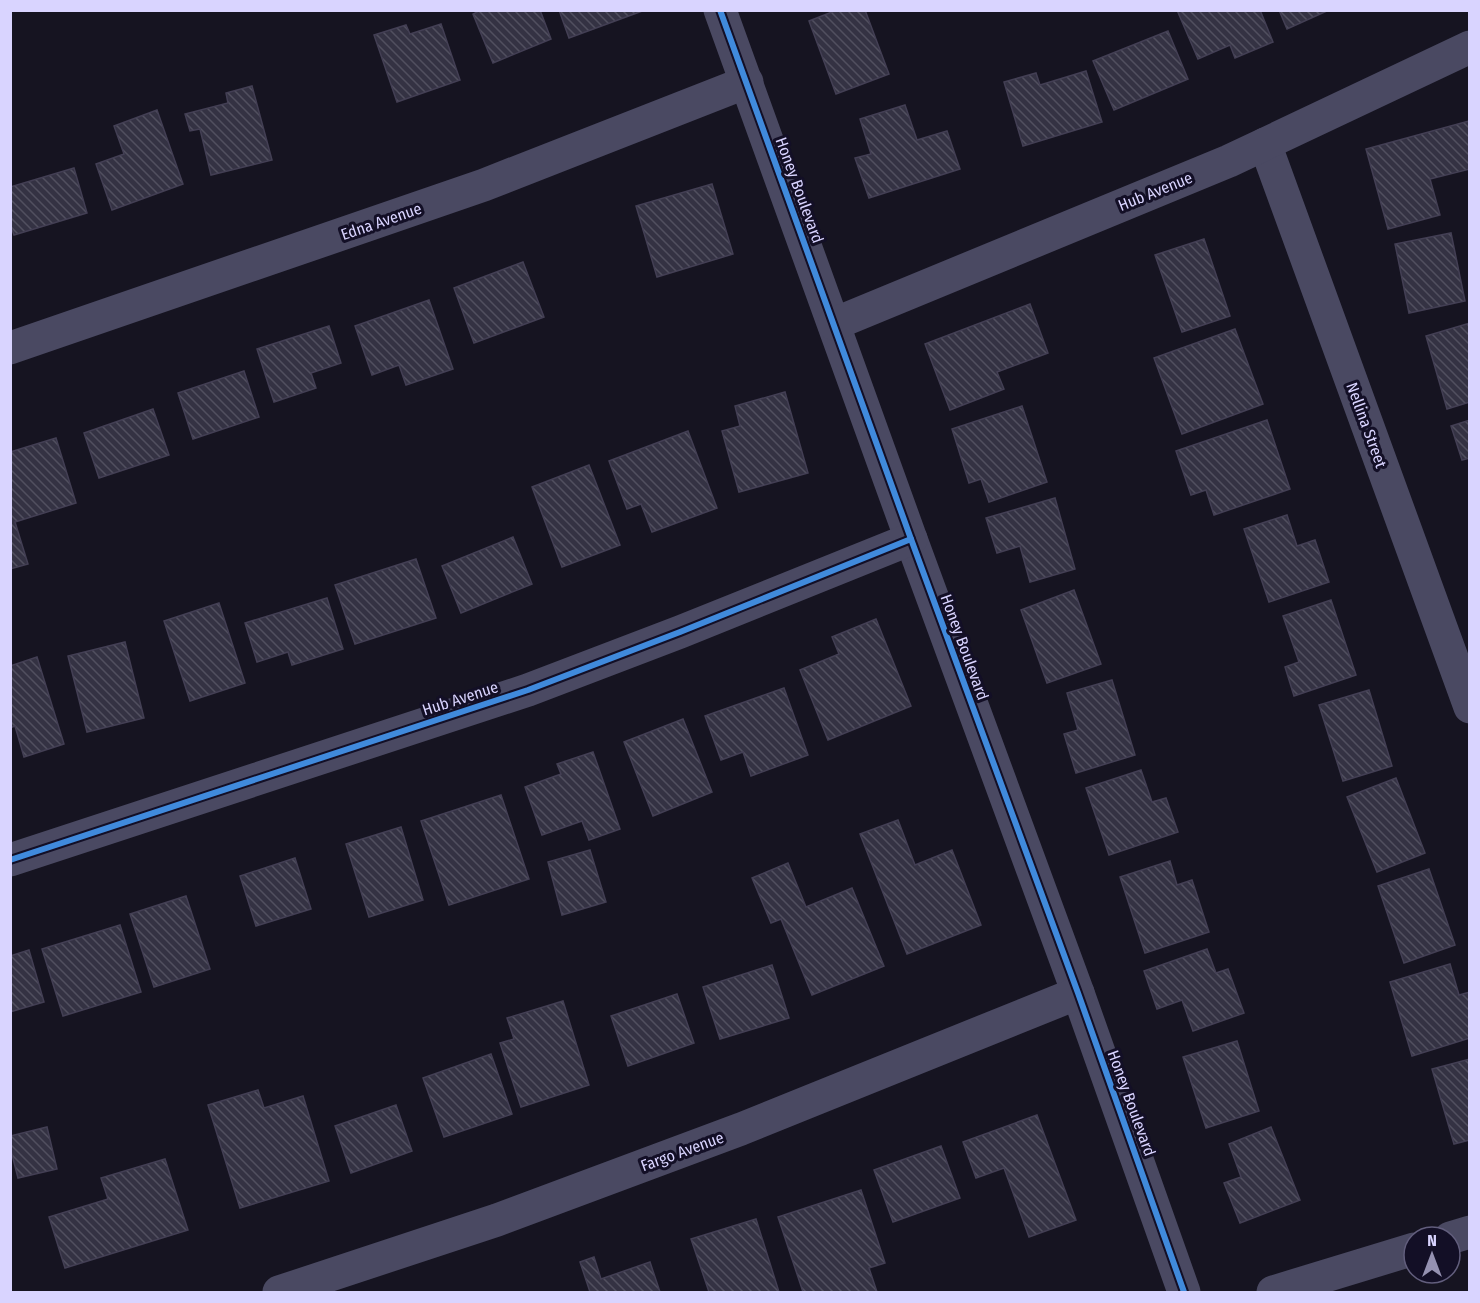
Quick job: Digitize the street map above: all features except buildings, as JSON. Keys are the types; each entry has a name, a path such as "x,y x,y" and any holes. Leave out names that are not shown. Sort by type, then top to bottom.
{"street":[{"name":"Honey Boulevard","path":"720,10 1078,993 1184,1293"},
{"name":"Hub Avenue","path":"834,324 1229,161 1470,47"},
{"name":"Edna Avenue","path":"10,348 484,185 747,82"},
{"name":"Nellina Street","path":"1265,144 1470,707"},
{"name":"Hub Avenue","path":"10,861 528,690 911,539"},
{"name":"Fargo Avenue","path":"279,1293 496,1220 741,1129 1078,993"},
{"path":"1273,1293 1402,1253"}],"cycle path":[{"path":"720,10 1078,993 1184,1292"},
{"path":"10,860 528,690 911,539"}]}
